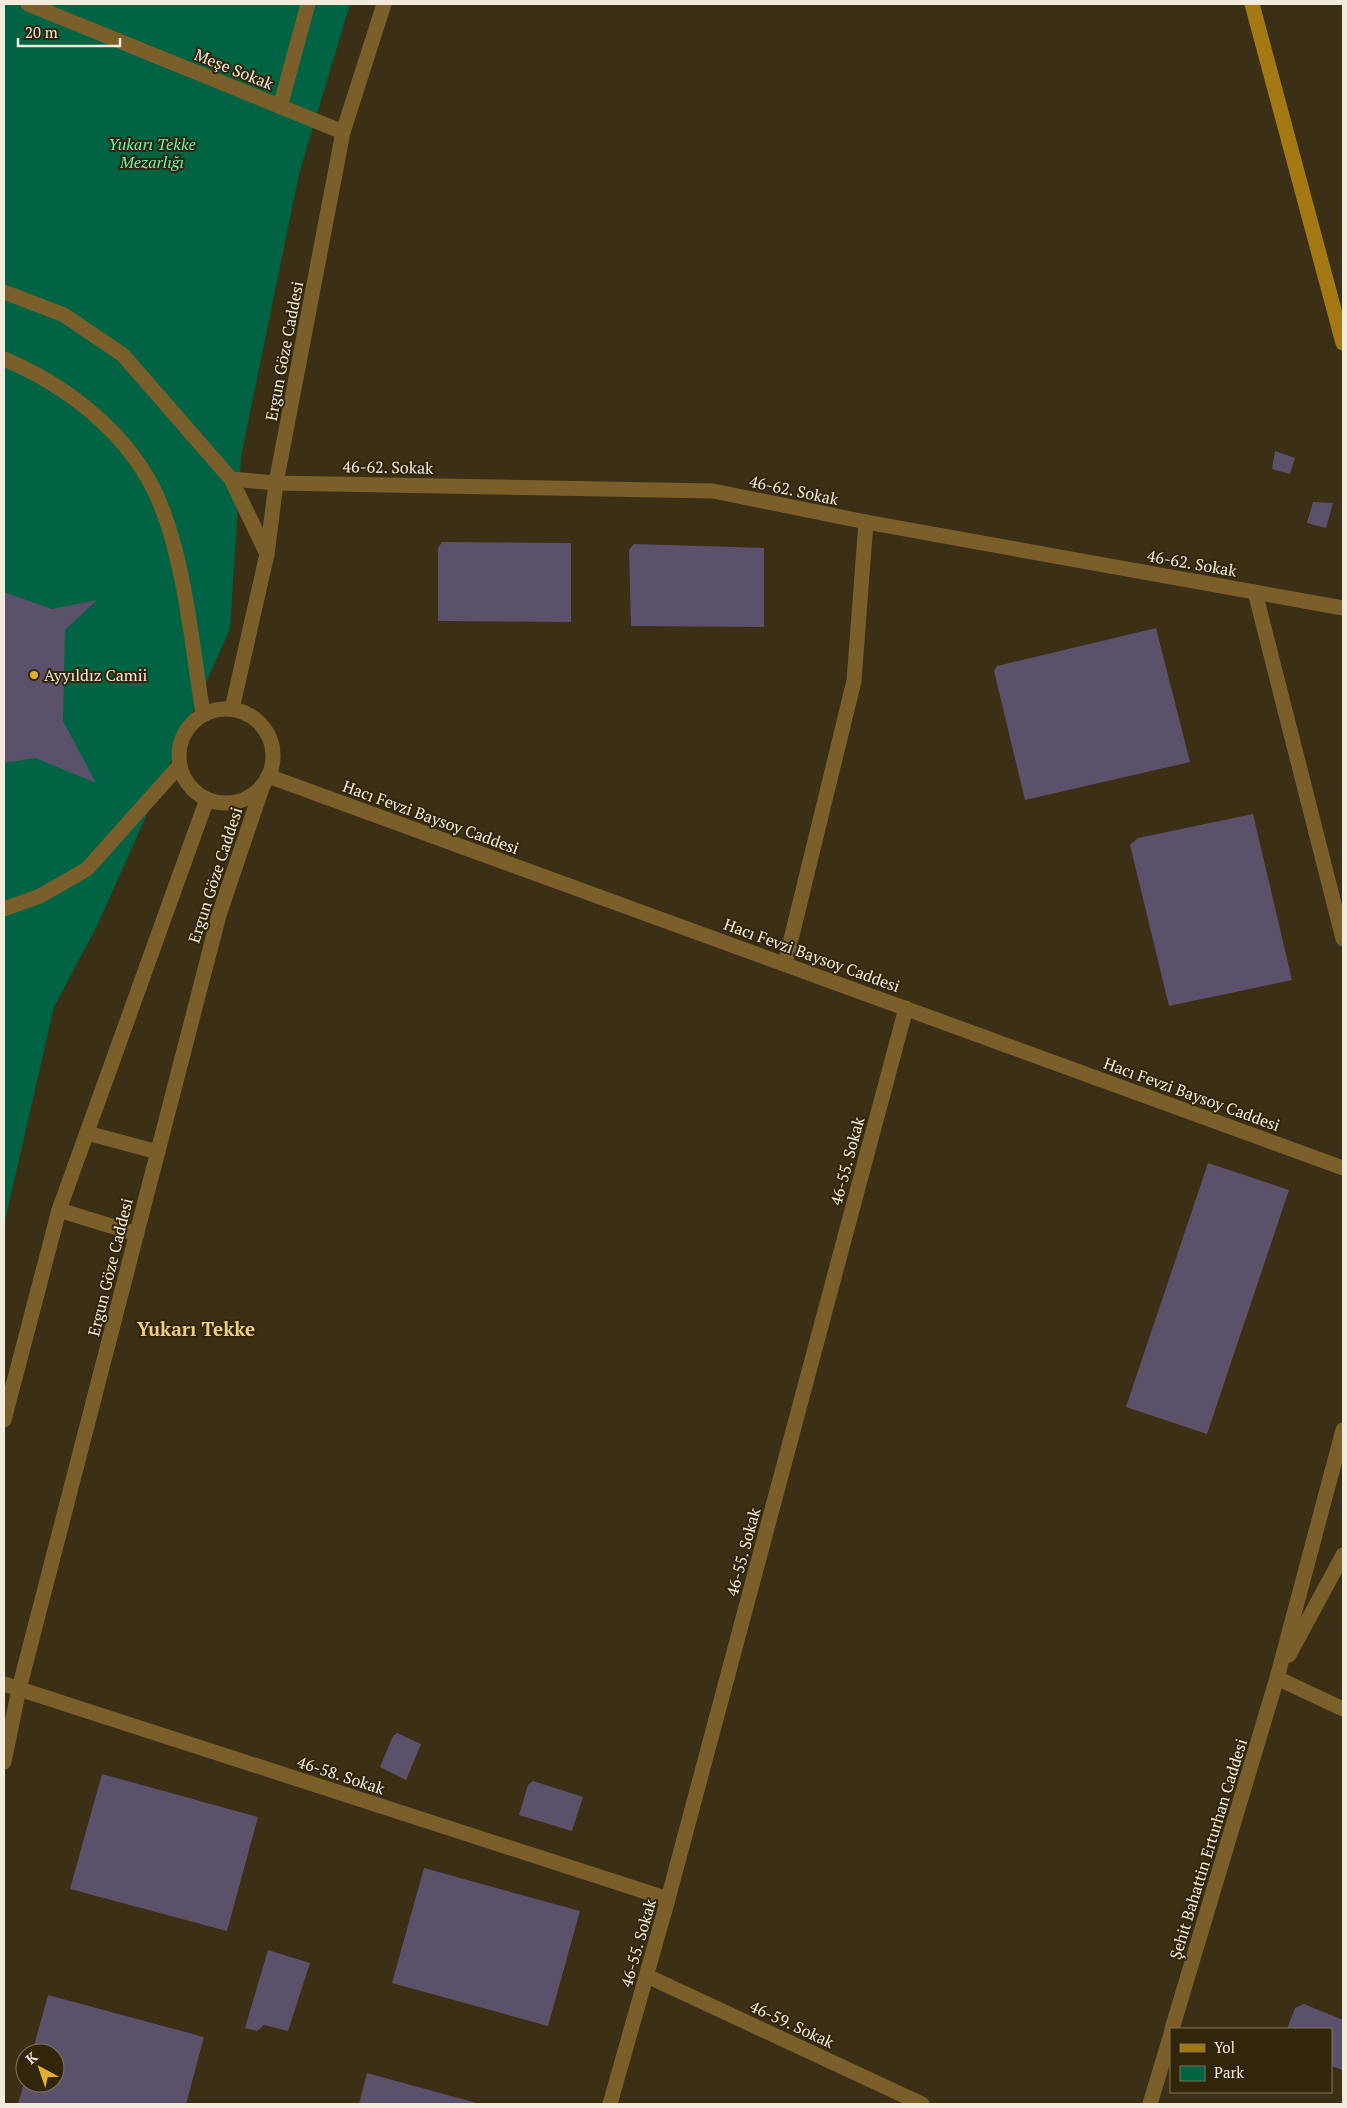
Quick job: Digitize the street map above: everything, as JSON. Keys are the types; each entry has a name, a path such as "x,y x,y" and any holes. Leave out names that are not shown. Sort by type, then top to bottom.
{"street":[{"name":"Meşe Sokak","path":"28,4 343,132"},
{"path":"280,107 308,4"},
{"name":"Ergun Göze Caddesi","path":"232,709 266,554 276,483 343,132 384,4"},
{"path":"1252,4 1343,343"},
{"path":"4,292 64,315 123,355 231,479 266,554"},
{"path":"4,359 28,369 76,399 110,430 136,460 154,489 178,563 204,714"},
{"name":"46-62. Sokak","path":"231,479 276,483 713,491 866,522 1343,608"},
{"path":"785,964 854,682 866,522"},
{"path":"1254,592 1343,939"},
{"path":"219,709 232,709 239,710 257,720 269,736 273,756 265,781 239,801 227,803 207,799 190,787 179,766 181,740 192,722 204,714 219,709"},
{"path":"4,909 40,896 87,869 179,766"},
{"name":"Ergun Göze Caddesi","path":"4,1762 19,1689 219,916 265,781"},
{"name":"Hacı Fevzi Baysoy Caddesi","path":"265,781 785,964 1343,1168"},
{"name":"Ergun Göze Caddesi","path":"4,1420 59,1210 207,799"},
{"name":"46-55. Sokak","path":"610,2104 668,1899 906,1008"},
{"path":"87,1133 158,1152"},
{"path":"59,1210 137,1234"},
{"name":"Şehit Bahattin Erturhan Caddesi","path":"1172,2028 1277,1678 1343,1430"},
{"name":"Şehit Bahattin Erturhan Caddesi","path":"1277,1678 1343,1555"},
{"path":"1277,1678 1343,1709"},
{"name":"46-58. Sokak","path":"4,1684 668,1899"},
{"name":"46-59. Sokak","path":"647,1976 922,2104"},
{"path":"1150,2104 1170,2037"}],"green space":[{"name":"Yukarı Tekke Mezarlığı","path":"4,4 350,4 299,174 241,457 230,629 97,926 54,1007 4,1225"}],"building":[{"path":"1275,451 1295,458 1290,474 1272,469"},
{"path":"1313,502 1333,503 1326,528 1307,523"},
{"path":"442,542 571,543 571,622 438,621 438,548"},
{"path":"634,544 764,548 764,627 631,626 629,550"},
{"name":"Ayyıldız Camii","path":"4,592 52,609 97,600 65,630 63,721 96,783 35,758 4,763"},
{"path":"1156,628 1190,762 1025,800 994,671 997,666"},
{"path":"1253,814 1292,980 1169,1006 1130,845 1138,838"},
{"path":"1208,1163 1289,1190 1207,1434 1126,1407"},
{"path":"397,1733 421,1744 406,1780 380,1767 393,1736"},
{"path":"102,1774 258,1817 227,1931 70,1889"},
{"path":"533,1781 583,1797 572,1831 519,1815 528,1785"},
{"path":"424,1868 580,1911 548,2026 392,1983"},
{"path":"268,1950 310,1963 288,2031 264,2025 257,2031 245,2028"},
{"path":"48,1995 204,2037 186,2104 18,2104 21,2093 65,2093 65,2043 35,2043"},
{"path":"1304,2004 1343,2020 1343,2070 1332,2066 1332,2028 1287,2028 1295,2008"},
{"path":"367,2073 480,2104 359,2104"}],"place":[{"name":"Ayyıldız Camii","path":"34,675"}],"district":[{"name":"Yukarı Tekke","path":"196,1329"}]}
